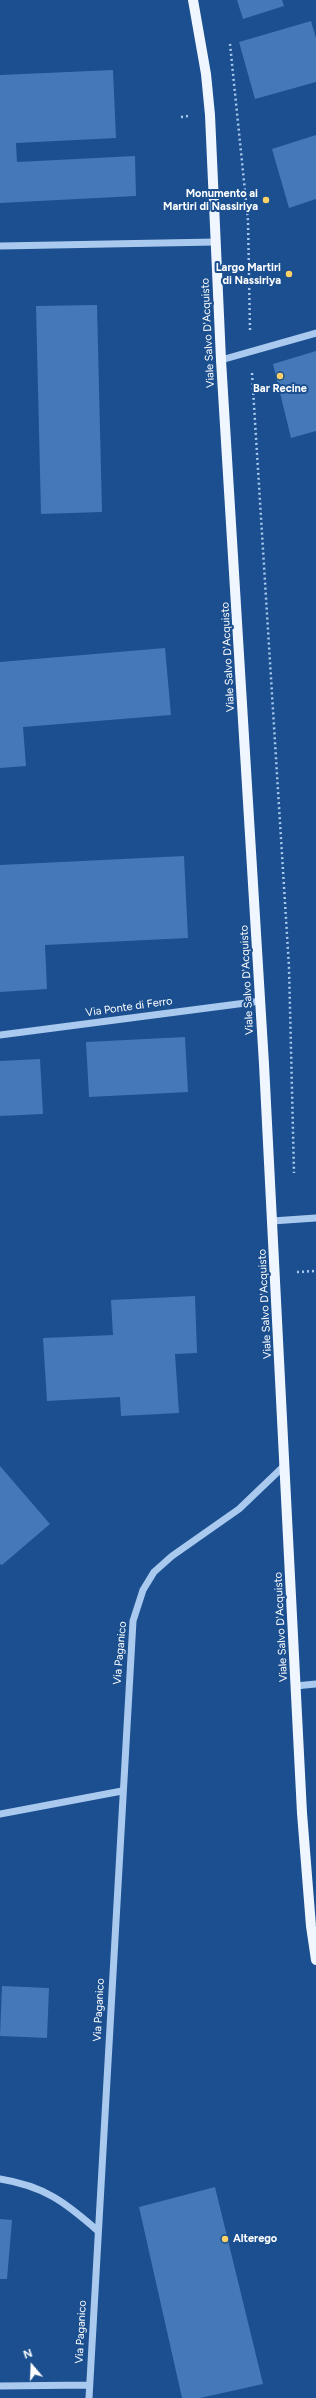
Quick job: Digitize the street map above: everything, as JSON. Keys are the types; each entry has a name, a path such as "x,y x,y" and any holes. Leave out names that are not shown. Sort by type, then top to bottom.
{"main road":[{"name":"Viale Salvo D'Acquisto","path":"193,0 206,74 221,360 261,1001 295,1686 310,1919 316,1960"}],"street":[{"path":"0,246 216,242"},
{"path":"221,360 316,333"},
{"name":"Via Ponte di Ferro","path":"0,1035 261,1001"},
{"path":"272,1221 316,1218"},
{"name":"Via Paganico","path":"89,2398 131,1632 135,1610 143,1590 154,1572 162,1564 239,1509 285,1465"},
{"path":"295,1686 316,1684"},
{"path":"0,1814 122,1791"},
{"path":"0,2179 43,2190 65,2202 98,2231"},
{"path":"0,2386 89,2385"}],"path":[{"path":"230,44 248,221 251,351 289,967 294,1180"}],"building":[{"path":"237,0 282,0 284,6 243,19"},
{"path":"311,21 316,38 316,82 255,99 239,42"},
{"path":"113,70 116,138 16,143 17,162 135,156 136,196 0,203 0,75"},
{"path":"316,135 316,199 289,208 272,149"},
{"path":"97,305 102,512 41,514 36,306"},
{"path":"316,351 316,431 291,438 273,364"},
{"path":"165,648 171,715 23,727 26,766 0,768 0,662"},
{"path":"184,856 188,938 45,945 47,989 0,992 0,865"},
{"path":"185,1037 188,1092 89,1097 86,1042"},
{"path":"40,1059 43,1114 0,1116 0,1061"},
{"path":"195,1296 197,1353 175,1354 179,1413 121,1416 120,1397 47,1401 43,1338 113,1335 111,1300"},
{"path":"0,1466 50,1524 2,1565 0,1564"},
{"path":"2,1986 49,1988 47,2038 0,2036"},
{"path":"215,2187 263,2384 200,2398 182,2398 139,2207"},
{"path":"0,2219 12,2220 7,2279 0,2279"}],"place":[{"name":"Monumento ai Martiri di Nassiriya","path":"266,200"},
{"name":"Largo Martiri di Nassiriya","path":"289,274"},
{"name":"Bar Recine","path":"280,376"},
{"name":"Alterego","path":"225,2239"}]}
